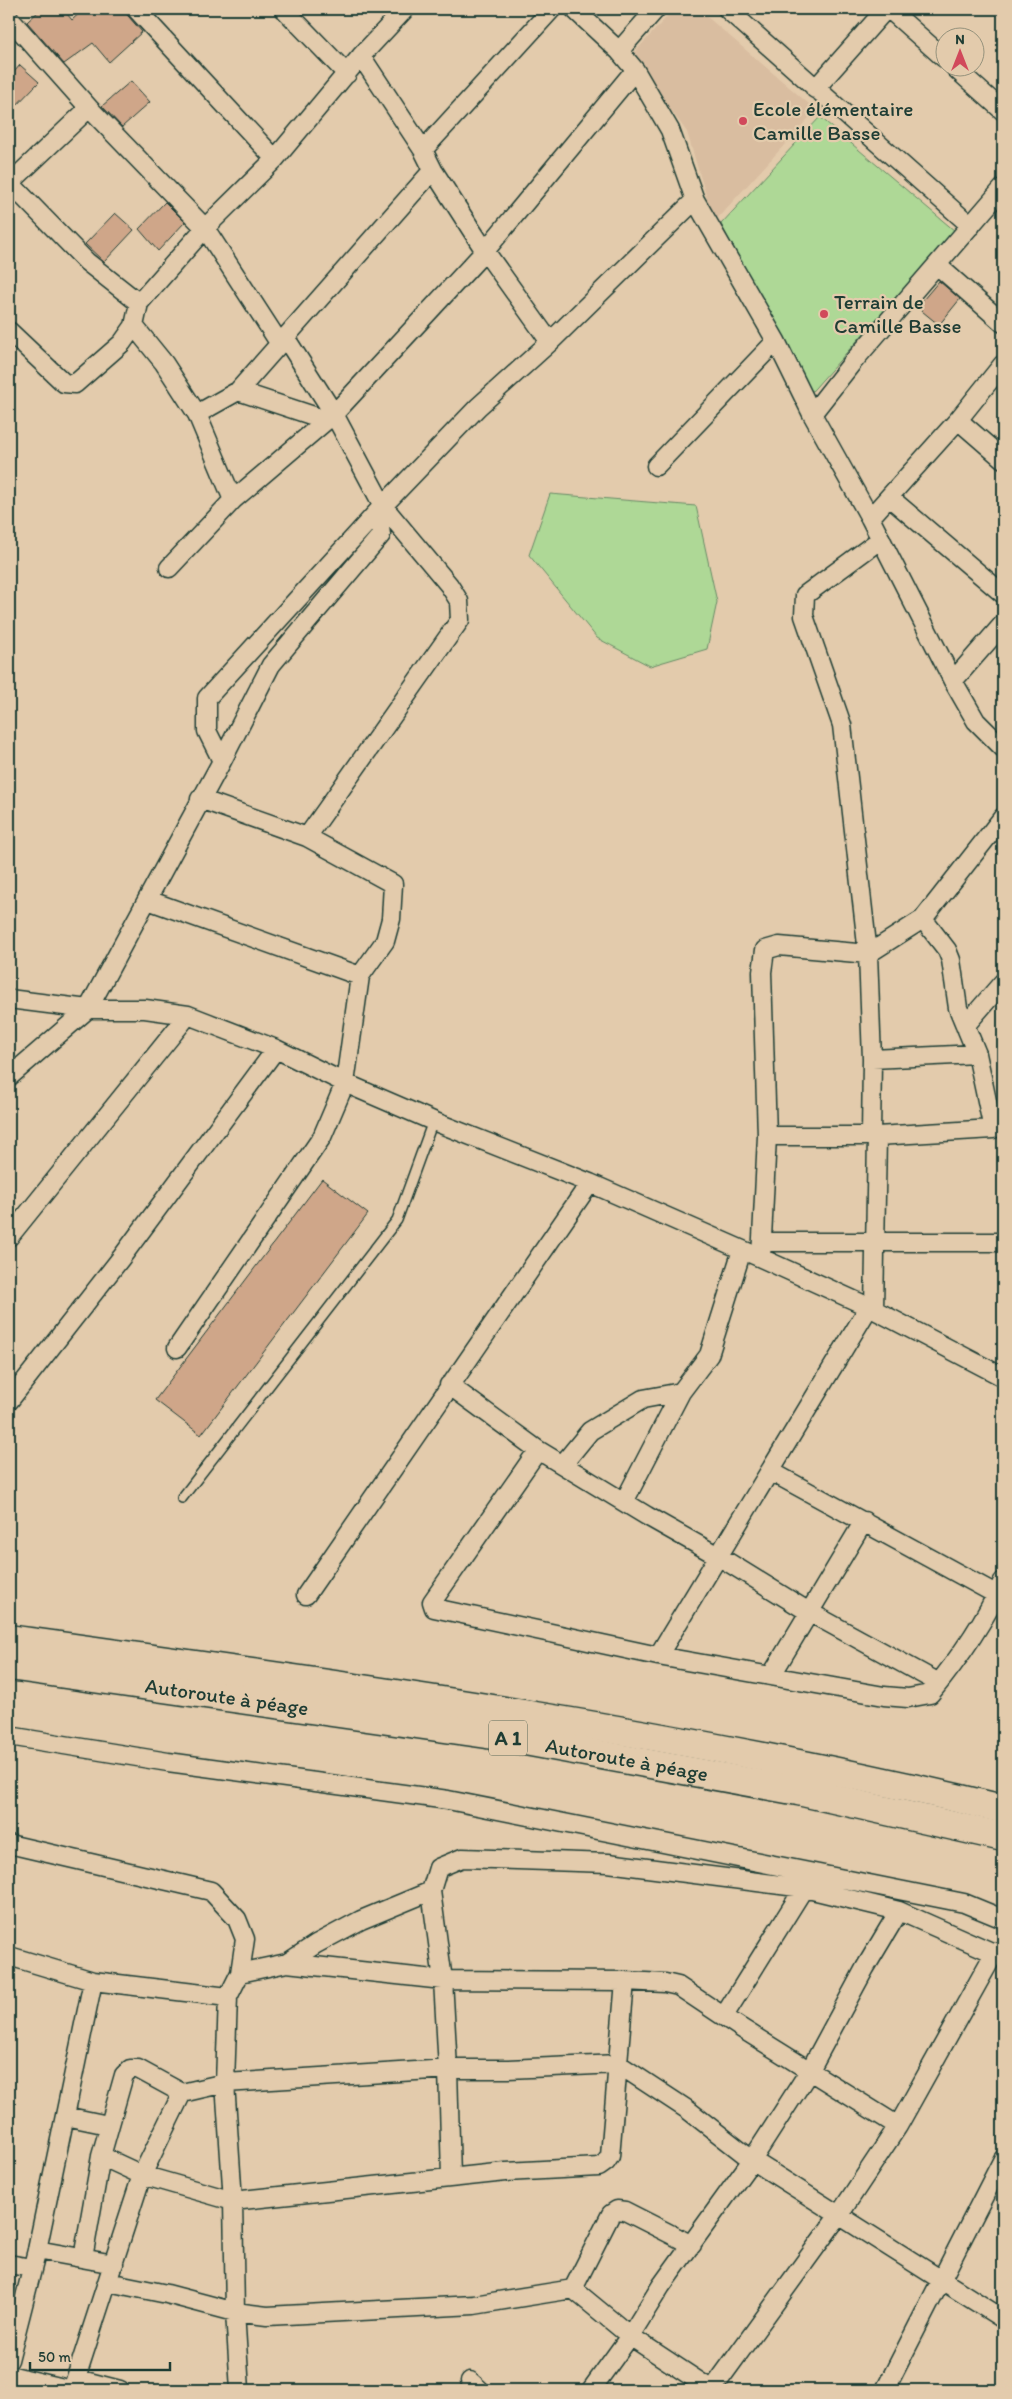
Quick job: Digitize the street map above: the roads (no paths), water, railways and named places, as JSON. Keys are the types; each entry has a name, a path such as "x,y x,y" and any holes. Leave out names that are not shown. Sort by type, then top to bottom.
{"highway":[{"name":"A 1","path":"9,1639 493,1708 803,1765 1003,1809"},
{"name":"Autoroute à péage","path":"9,1666 486,1734 798,1791 1003,1837"}],"street":[{"path":"136,9 275,159"},
{"path":"284,9 346,74"},
{"path":"9,331 64,383 76,384 122,342 134,326 140,303 205,228 275,159 361,56 404,9"},
{"path":"423,150 552,9"},
{"path":"574,9 619,51 635,70 670,130 695,200 776,341 812,414 870,518 953,681 976,721 1003,748"},
{"path":"619,51 656,9"},
{"path":"727,9 970,226"},
{"path":"815,89 888,9 934,49"},
{"path":"9,18 89,108 205,228 283,340 330,417 381,508 449,585 459,601 460,620 307,837"},
{"path":"361,56 423,150 433,170 485,251 550,342"},
{"path":"169,568 233,500 330,417 485,251 635,70"},
{"path":"966,78 1003,111"},
{"path":"89,108 9,183 87,262 140,303"},
{"path":"198,414 238,391 433,170"},
{"path":"812,414 852,364 1003,188"},
{"path":"222,762 207,731 207,698 381,508 478,407 550,342 695,200"},
{"path":"937,265 1003,323"},
{"path":"134,326 164,363 198,414 233,500"},
{"path":"656,466 776,341"},
{"path":"870,518 958,420 1003,364"},
{"path":"238,391 330,417"},
{"path":"958,420 1003,459"},
{"path":"889,497 1003,594"},
{"path":"9,1077 88,1009 148,900 200,799 222,762 271,664 381,536 381,508"},
{"path":"658,1656 770,1471 872,1309 876,1242 868,954 842,725 804,616 805,595 881,539"},
{"path":"953,681 1003,624"},
{"path":"177,1348 322,1137 345,1083 360,976 385,942 391,919 393,884 307,837 200,799"},
{"path":"762,1250 767,1136 762,972 765,950 779,946 868,954 923,919 1003,817"},
{"path":"148,900 360,976"},
{"path":"767,1136 874,1136 998,1127 977,1054 958,1008 951,960 947,950 923,919"},
{"path":"966,1026 1003,982"},
{"path":"9,999 88,1009 145,1009 188,1015 276,1049 345,1083 433,1121 590,1183 742,1250 876,1242 1003,1242"},
{"path":"9,1237 188,1015"},
{"path":"9,1401 121,1258 276,1049"},
{"path":"872,1059 977,1054"},
{"path":"306,1595 590,1183"},
{"path":"624,1502 681,1392 708,1355 742,1250"},
{"path":"762,1250 872,1309 1000,1369"},
{"path":"449,1385 538,1450 809,1612 939,1684"},
{"path":"563,1464 590,1431 598,1426 643,1399 681,1392"},
{"path":"538,1450 431,1606 658,1656 884,1696 908,1698 930,1694 939,1684 1001,1591 770,1471"},
{"path":"771,1676 864,1521"},
{"path":"9,1736 168,1762 448,1800 964,1903 1003,1919"},
{"path":"9,1844 211,1891 236,1919 245,1939 240,1973 228,1996 225,2083 233,2201 235,2312 240,2390"},
{"path":"108,2282 167,2294 235,2312 268,2316 474,2305 573,2289 630,2336 712,2390 839,2214 898,2126 999,1954 899,1911 804,1888 608,1863 462,1858 438,1868 431,1891 443,1980 451,2178"},
{"path":"724,2016 804,1888"},
{"path":"287,1963 316,1944 361,1920 431,1891"},
{"path":"590,2390 630,2336 661,2286 752,2160 810,2070 865,1968 899,1911"},
{"path":"9,1956 93,1981 228,1996"},
{"path":"240,1973 287,1963 443,1980 625,1981 665,1983 678,1986 898,2126"},
{"path":"9,2360 37,2250 93,1981"},
{"path":"101,2156 142,2175 233,2201 451,2178 599,2167 610,2156 625,1981"},
{"path":"83,2258 108,2125 124,2075 130,2069 138,2069 182,2094 225,2083 448,2069 508,2069 618,2064 688,2110 752,2160 940,2278 1003,2320"},
{"path":"9,2375 72,2390 142,2175 182,2094"},
{"path":"65,2116 108,2125"},
{"path":"885,2390 940,2278 1003,2159"},
{"path":"573,2289 611,2214 617,2210 625,2211 692,2245"},
{"path":"37,2250 114,2264"},
{"path":"9,2264 31,2268"},
{"path":"77,2379 120,2390"}],"lane":[{"path":"182,1498 397,1220 433,1121"}],"place":[{"name":"Ecole élémentaire Camille Basse","path":"743,121"},
{"name":"Terrain de Camille Basse","path":"824,314"}]}
